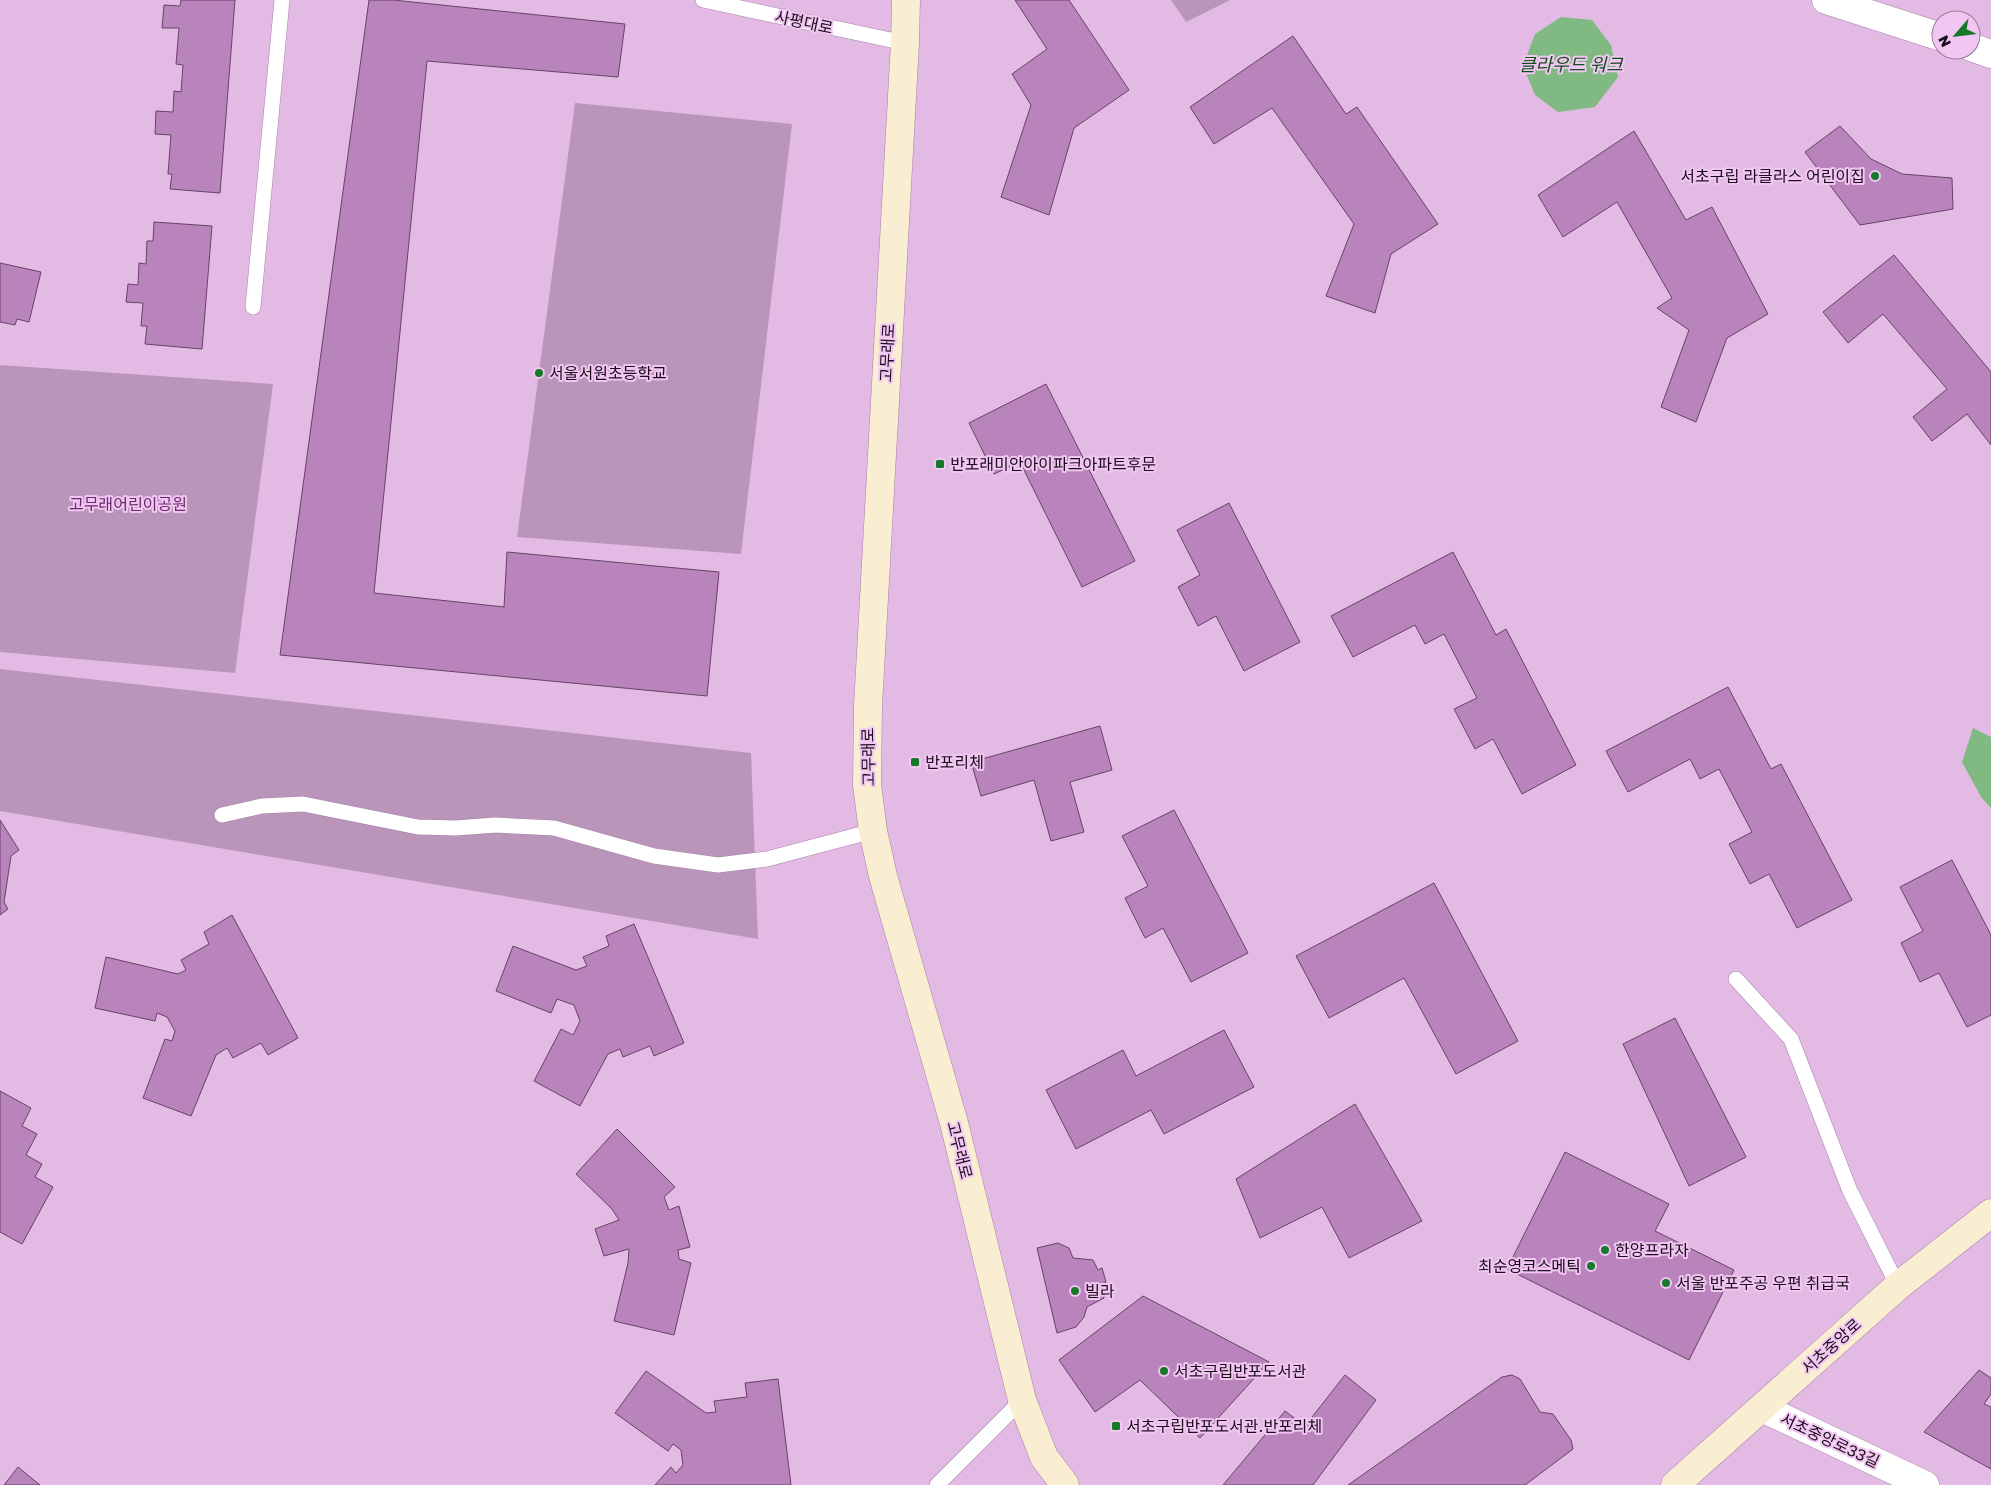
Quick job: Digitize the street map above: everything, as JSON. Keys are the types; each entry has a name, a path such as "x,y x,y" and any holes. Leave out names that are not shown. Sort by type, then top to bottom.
{"street":[{"name":"고무래로","path":"906,0 868,706 867,785 873,831 883,876 954,1123 1022,1400 1044,1456 1065,1485"},
{"path":"1826,0 1931,34"},
{"name":"서초중앙로","path":"1675,1485 1898,1286 1991,1213"},
{"name":"서초중앙로33길","path":"1762,1408 1925,1485"}],"lane":[{"path":"253,307 282,0"},
{"name":"사평대로","path":"703,0 905,43"},
{"path":"222,815 262,806 303,804 418,827 456,828 495,825 554,828 654,856 718,865 768,859 873,831"},
{"path":"1736,979 1791,1040 1850,1191 1898,1286"},
{"path":"937,1485 1022,1400"}],"green space":[{"path":"1171,0 1230,0 1186,22"},
{"path":"575,103 792,124 741,554 517,537"},
{"name":"고무래어린이공원","path":"0,365 273,384 235,673 0,652"},
{"path":"0,669 751,753 758,939 0,811"}],"water":[{"name":"클라우드 워크","path":"1561,17 1592,20 1611,45 1618,77 1595,107 1558,112 1535,95 1523,66 1535,34"},
{"path":"1973,728 1991,737 1991,808 1981,797 1962,762"}],"building":[{"path":"181,0 235,0 220,193 170,189 172,174 168,174 171,135 155,134 156,111 173,112 174,91 181,92 183,65 176,64 179,28 162,28 164,5 180,6"},
{"path":"369,0 393,0 625,24 618,77 427,61 374,593 504,607 507,552 719,572 707,696 280,655"},
{"path":"1015,0 1069,0 1129,90 1074,128 1049,215 1001,197 1031,105 1012,74 1047,49"},
{"path":"1293,36 1346,114 1357,107 1438,224 1391,254 1375,313 1326,296 1354,224 1272,108 1214,144 1190,107"},
{"name":"서초구립 라클라스 어린이집","path":"1840,126 1871,159 1902,174 1952,178 1953,209 1860,225 1805,152"},
{"path":"1634,131 1686,220 1712,207 1768,314 1727,338 1696,422 1661,407 1689,330 1657,308 1672,298 1617,202 1563,237 1538,195"},
{"path":"154,222 212,226 202,349 145,344 147,326 141,326 143,303 126,302 128,284 138,285 139,263 146,264 147,241 153,241"},
{"path":"1894,255 1991,372 1991,445 1967,414 1932,441 1913,417 1947,389 1883,314 1848,343 1823,312"},
{"path":"0,263 41,272 29,322 17,319 15,325 0,322"},
{"path":"1046,384 1135,561 1082,587 1020,462 994,474 969,423"},
{"path":"1229,503 1300,642 1244,671 1216,616 1198,626 1178,587 1200,575 1177,530"},
{"path":"1453,552 1496,635 1506,629 1576,765 1522,794 1493,739 1475,749 1454,709 1477,698 1444,634 1425,644 1415,625 1353,657 1331,616"},
{"path":"1728,687 1771,769 1781,764 1852,900 1797,928 1769,874 1750,884 1729,844 1752,832 1719,769 1700,779 1690,759 1628,792 1606,751"},
{"path":"1100,726 1112,770 1070,782 1084,832 1051,841 1034,780 981,796 971,762"},
{"path":"1174,810 1248,953 1191,982 1163,928 1145,938 1125,898 1148,886 1122,836"},
{"path":"0,820 19,850 11,856 4,902 8,909 0,915"},
{"path":"1952,860 1991,935 1991,1015 1967,1027 1939,973 1920,982 1901,943 1923,931 1900,887"},
{"path":"1434,883 1518,1041 1456,1074 1404,978 1329,1018 1296,956"},
{"path":"232,915 298,1038 268,1055 261,1043 233,1058 227,1048 216,1055 191,1116 143,1098 165,1039 172,1041 175,1031 167,1017 157,1013 155,1021 95,1008 106,957 178,974 186,970 181,960 209,944 204,932"},
{"path":"634,924 684,1043 654,1056 650,1046 623,1057 620,1049 608,1054 580,1106 534,1081 561,1029 573,1035 580,1021 574,1005 557,999 551,1013 496,991 513,946 576,970 587,966 583,957 609,946 606,936"},
{"path":"1675,1018 1746,1157 1689,1186 1623,1044"},
{"path":"1224,1030 1254,1087 1164,1134 1151,1110 1076,1149 1046,1090 1123,1050 1136,1076"},
{"path":"0,1091 31,1108 22,1126 37,1134 26,1155 42,1164 35,1177 53,1187 22,1244 0,1232"},
{"path":"1355,1104 1422,1221 1349,1258 1322,1207 1260,1238 1236,1179"},
{"path":"617,1129 675,1187 664,1197 669,1210 679,1206 690,1247 678,1250 679,1259 691,1263 674,1335 614,1321 628,1263 629,1249 604,1256 595,1229 619,1220 612,1209 576,1174"},
{"name":"한양프라자","path":"1565,1152 1669,1204 1655,1231 1734,1270 1689,1360 1507,1269"},
{"name":"빌라","path":"1058,1243 1069,1248 1073,1258 1093,1260 1098,1270 1102,1268 1106,1282 1102,1284 1104,1298 1087,1307 1084,1317 1076,1327 1057,1333 1037,1248"},
{"name":"서초구립반포도서관","path":"1143,1296 1269,1362 1200,1438 1140,1380 1095,1412 1059,1360"},
{"path":"1979,1370 1991,1378 1991,1394 1984,1404 1991,1407 1991,1469 1924,1432"},
{"path":"646,1371 706,1413 716,1412 714,1401 747,1397 745,1383 778,1379 791,1485 655,1485 671,1467 676,1473 683,1465 681,1450 673,1444 668,1451 615,1413"},
{"path":"1345,1375 1376,1400 1313,1485 1223,1485 1285,1411 1305,1426"},
{"path":"1512,1375 1520,1379 1540,1412 1553,1414 1571,1440 1573,1449 1525,1485 1348,1485 1502,1377"},
{"path":"18,1467 40,1485 4,1485"}],"place":[{"name":"서초구립 라클라스 어린이집","path":"1875,176"},
{"name":"서울서원초등학교","path":"539,373"},
{"name":"반포래미안아이파크아파트후문","path":"940,464"},
{"name":"반포리체","path":"915,762"},
{"name":"한양프라자","path":"1605,1250"},
{"name":"최순영코스메틱","path":"1591,1266"},
{"name":"서울 반포주공 우편 취급국","path":"1666,1283"},
{"name":"빌라","path":"1075,1291"},
{"name":"서초구립반포도서관","path":"1164,1371"},
{"name":"서초구립반포도서관.반포리체","path":"1116,1426"}]}
